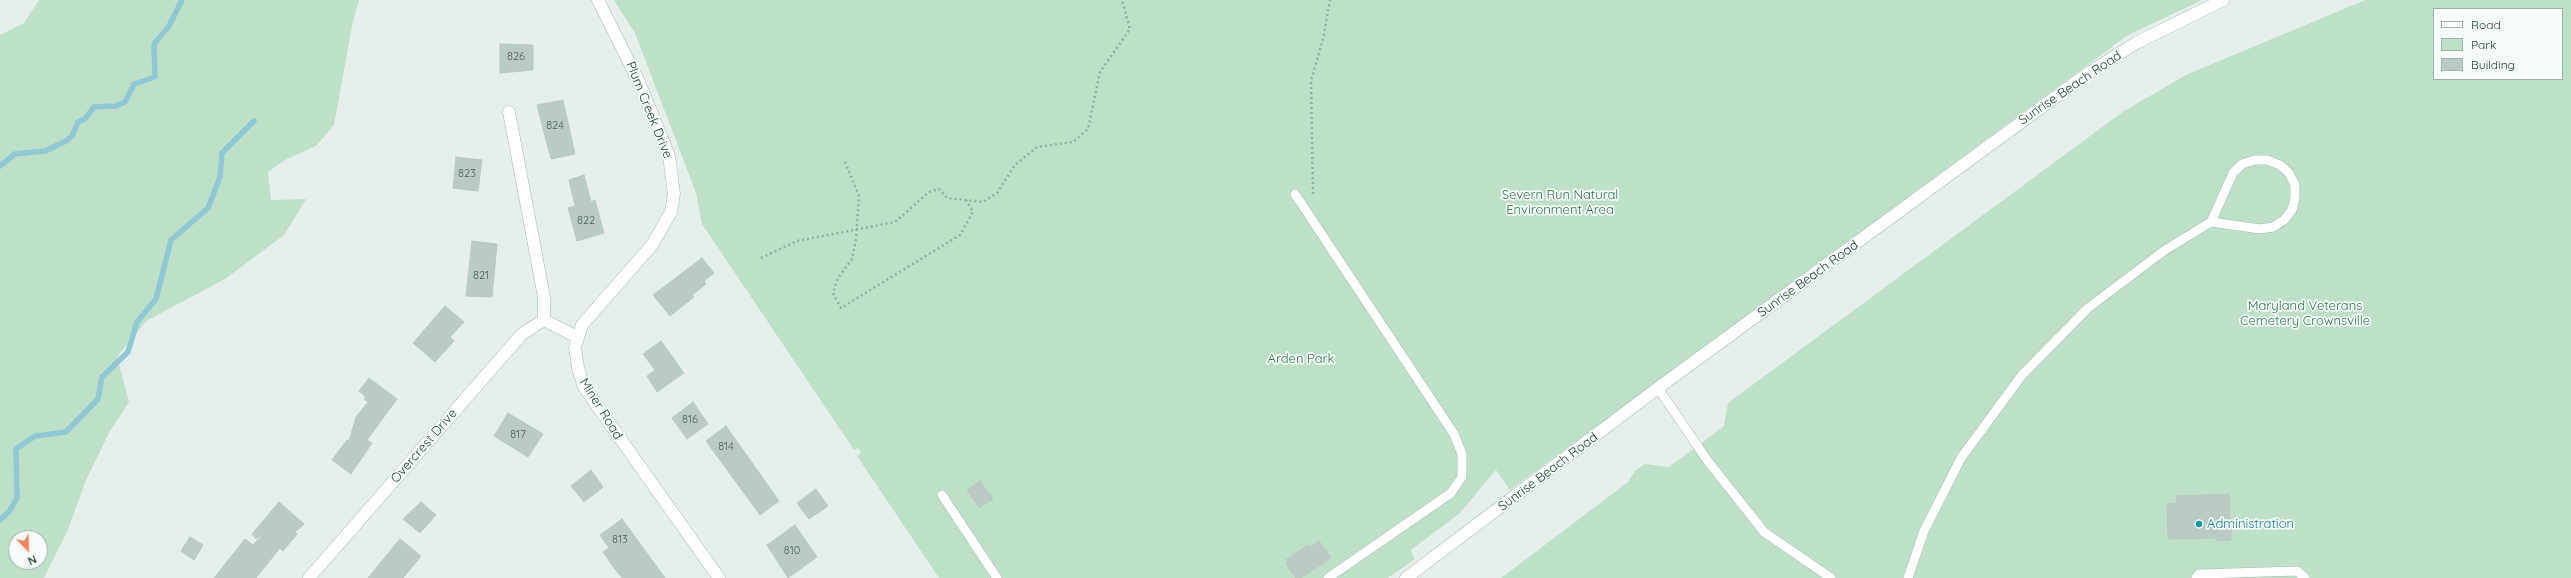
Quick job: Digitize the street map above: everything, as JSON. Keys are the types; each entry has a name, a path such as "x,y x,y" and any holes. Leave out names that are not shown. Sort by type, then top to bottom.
{"street":[{"name":"Plum Creek Drive","path":"577,337 582,325 596,306 652,245 671,212 674,194 669,156 639,82 598,0"},
{"name":"Sunrise Beach Road","path":"1406,578 1658,388 2087,74 2136,43 2223,0"},
{"path":"509,112 544,297 544,320 577,337"},
{"name":"Overcrest Drive","path":"309,578 522,334 544,320"},
{"name":"Miner Road","path":"577,337 578,368 584,387 719,578"}],"lane":[{"path":"1908,578 1924,531 1961,458 2022,375 2088,308 2165,250 2211,222 2233,173 2242,164 2255,160 2268,160 2280,165 2289,174 2294,185 2296,198 2292,210 2284,220 2273,227 2260,229 2211,222"},
{"path":"1295,194 1454,434 1462,454 1462,477 1451,493 1328,578"},
{"path":"1658,388 1706,460 1764,532 1831,578"},
{"path":"942,495 997,578"},
{"path":"2196,578 2199,574 2297,571 2305,578"}],"path":[{"path":"761,258 797,241 895,222 929,192 939,189 947,198 983,202 997,193 1015,165 1036,148 1072,142 1088,129 1100,72 1130,29 1122,0"},
{"path":"1313,221 1311,81 1323,39 1330,0"},
{"path":"845,162 859,196 857,229 852,259 838,278 833,293 841,308 960,235 973,212 966,200"}],"green space":[{"path":"39,0 359,0 353,21 334,125 316,146 285,160 268,172 271,200 306,199 284,235 225,279 146,321 117,357 129,402 110,431 86,480 67,532 48,570 44,578 0,578 0,35 24,23"},
{"name":"Severn Run Natural Environment Area","path":"614,0 2202,0 2128,35 1510,490 1496,470 1460,513 1411,550 1415,559 1388,578 939,578 857,456 861,453 858,448 854,450 702,224 696,193 635,33"},
{"name":"Maryland Veterans Cemetery Crownsville","path":"2365,0 2571,0 2571,578 1501,578 1628,482 1635,471 1645,464 1669,467 1724,426 1728,403 2124,111 2186,75"}],"building":[{"path":"500,44 533,45 533,70 500,73"},
{"path":"563,100 575,154 551,159 537,105"},
{"path":"456,157 482,160 478,191 453,188"},
{"path":"584,175 591,202 595,200 604,233 577,241 568,208 575,206 569,180"},
{"path":"472,241 497,244 492,297 466,296"},
{"path":"702,258 714,273 704,281 706,284 692,295 694,297 670,316 653,295"},
{"path":"445,306 464,322 450,337 454,341 435,362 413,343"},
{"path":"661,341 684,373 657,392 647,376 655,370 643,354"},
{"path":"369,378 397,399 367,440 372,443 351,474 332,460 347,440 349,441 356,417 368,402 364,399 366,397 359,391"},
{"path":"693,402 708,424 687,439 672,418"},
{"path":"508,413 543,434 528,457 494,436"},
{"path":"726,426 779,501 760,515 706,441"},
{"path":"591,470 603,487 584,502 571,486"},
{"path":"980,481 993,499 979,508 967,490"},
{"path":"816,489 828,506 809,519 797,503"},
{"name":"Administration","path":"2229,494 2231,540 2216,541 2216,538 2168,539 2167,504 2177,503 2176,496"},
{"path":"279,502 304,524 295,532 297,534 283,551 280,548 256,578 214,578 245,539 253,545 266,531 256,539 252,534"},
{"path":"421,502 436,515 420,533 403,519"},
{"path":"622,519 665,578 622,578 612,565 603,552 609,548 600,535"},
{"path":"795,525 817,557 788,578 767,545"},
{"path":"190,537 203,545 194,560 181,551"},
{"path":"400,539 421,556 403,578 368,578"},
{"path":"1319,541 1331,558 1301,578 1296,578 1286,564 1288,562 1286,560 1308,545 1309,548"}],"waterway":[{"path":"0,166 15,154 45,151 66,141 72,136 78,122 85,119 94,107 116,106 125,102 134,84 155,77 154,44 169,26 182,0"},
{"path":"0,520 9,512 17,498 16,449 35,436 66,432 98,399 102,377 128,352 137,322 156,299 171,240 208,208 220,177 222,153 254,121"}],"place":[{"name":"Administration","path":"2199,524"}],"park label":[{"name":"Arden Park","path":"1301,359"}]}
